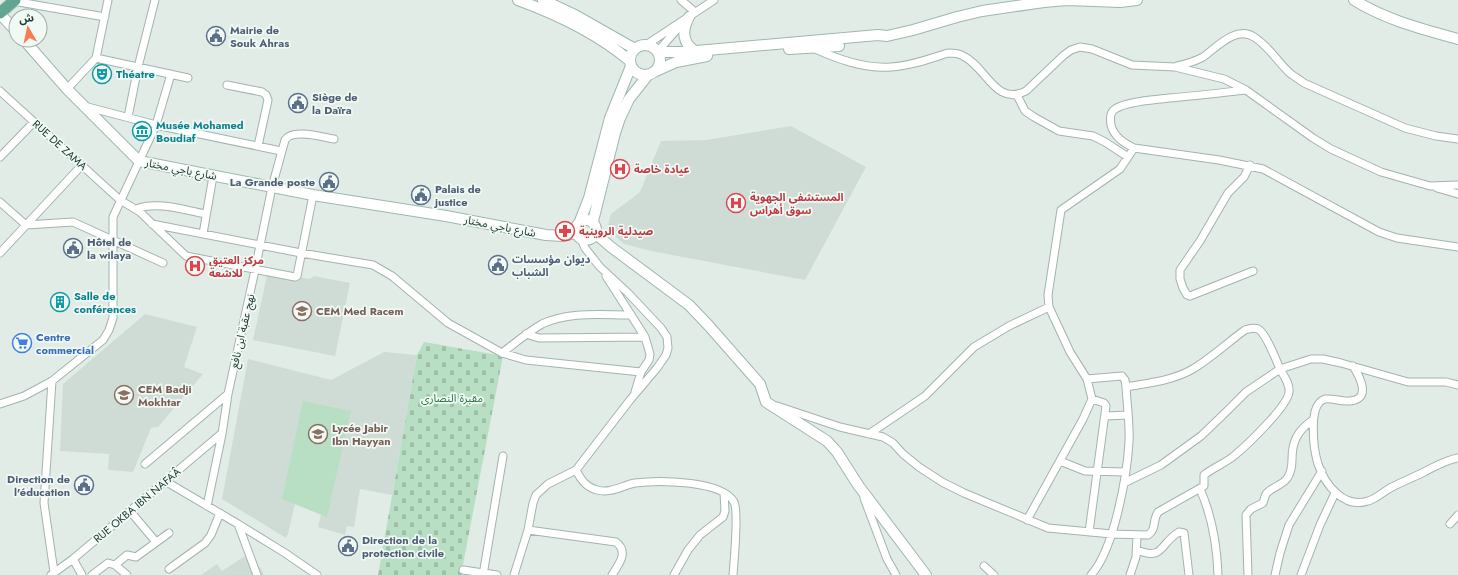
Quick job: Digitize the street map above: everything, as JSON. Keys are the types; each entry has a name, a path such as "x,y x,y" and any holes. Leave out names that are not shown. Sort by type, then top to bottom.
{"main road":[{"path":"0,13 14,1"}],"street":[{"path":"67,89 96,58 108,0"},
{"path":"128,117 138,67 155,0"},
{"path":"518,0 575,24 605,42 631,64 639,74 652,73 676,62 708,56 811,45 840,59 881,67 904,66 948,53 955,53 968,58 998,90 1007,94 1017,95 1030,88 1067,52 1080,47 1092,49 1132,65 1174,66 1191,63 1230,37 1244,34 1253,36 1266,47 1291,74 1304,83 1405,128 1436,136 1458,139"},
{"path":"543,0 585,20 635,49"},
{"path":"681,0 690,16"},
{"path":"514,575 528,530 536,495 548,484 576,470 636,392 641,372 649,360 650,354 645,337 600,267 585,248 576,226 580,221 589,198 610,118 631,64 632,52 635,49 646,45 714,0"},
{"path":"646,45 658,52 865,43 957,17 1013,6 1067,0 1120,2 1137,0"},
{"path":"1354,0 1368,9 1390,19 1458,39"},
{"path":"14,1 104,17"},
{"path":"0,13 8,22"},
{"path":"690,16 684,28 684,34 688,45 696,51"},
{"path":"658,52 690,16"},
{"name":"شارع باجي مختار","path":"31,48 83,106 139,161 313,195 446,216 546,235 579,236"},
{"path":"579,236 588,240 596,234 596,227 593,221 615,133 624,106 635,90 652,73 660,62 658,52"},
{"path":"96,58 188,78"},
{"path":"1174,66 1224,79 1246,90 1306,134 1331,149 1381,172 1458,194"},
{"path":"0,404 24,396 52,381 103,340 109,330 112,318 112,217 156,125 171,74"},
{"path":"227,85 262,92 266,95 268,100 258,146"},
{"path":"1246,90 1143,101 1114,109 1110,118 1111,127 1120,140 1134,148 1250,165 1263,169 1379,232 1397,238 1458,247"},
{"name":"RUE DE ZAMA","path":"0,91 120,200 136,209 186,256 295,277 297,276 301,253"},
{"path":"1017,95 1025,111 1034,117 1060,131 1093,136 1128,157"},
{"path":"83,106 156,125 281,151"},
{"path":"0,157 34,122"},
{"name":"نهج عقبة ابن نافع","path":"207,506 222,434 228,394 281,151 286,137 291,135 299,134 334,139"},
{"path":"1027,520 1083,420 1092,399 1087,380 1070,352 1049,306 1048,295 1061,210 1120,169 1134,148"},
{"path":"0,253 82,165"},
{"path":"1250,165 1244,177 1228,193 1200,241 1182,267 1180,274 1185,291 1187,295 1190,296 1224,281 1253,271"},
{"path":"202,234 213,176"},
{"path":"1430,186 1458,185"},
{"path":"301,253 313,195"},
{"path":"0,202 26,225 74,222 163,263"},
{"path":"136,209 155,205 206,214"},
{"path":"580,221 586,219 593,221"},
{"path":"152,224 301,253 373,265 392,276 448,323 502,353 526,360 641,372"},
{"path":"596,234 694,311 760,384 766,402 826,441 837,452 858,485 926,575"},
{"path":"600,267 648,312 667,337 668,348 662,361 630,400"},
{"path":"869,434 925,396 974,347 993,335 1049,306"},
{"path":"502,353 526,334 543,324 564,317 586,314 631,315"},
{"path":"766,402 840,427 883,437 893,443 903,454 919,467 942,482 964,493 1048,528 1112,534 1148,535 1152,533 1155,528 1155,519 1158,512 1204,486 1204,476 1235,455 1259,432 1284,404 1288,397 1289,387 1264,336 1257,329 1253,328 1245,330 1187,372 1170,378 1126,387"},
{"path":"526,334 539,338 645,337"},
{"path":"1124,483 1161,465 1201,436 1246,392 1280,369 1311,359 1323,359 1353,366 1408,382 1446,382 1458,385"},
{"path":"1353,366 1358,375 1363,392 1361,396 1356,400 1349,401 1325,400 1316,408 1313,420 1314,445 1318,465 1335,493 1351,502 1361,503 1370,501 1391,488 1444,462 1458,458"},
{"path":"1087,380 1121,376 1125,380 1129,441 1124,483 1112,534 1105,552 1091,575"},
{"path":"52,381 44,503 53,574"},
{"path":"145,464 228,394"},
{"path":"1089,532 1106,416 1106,406 1104,403 1092,399"},
{"path":"1106,416 1128,415"},
{"path":"1248,575 1246,515 1251,509 1263,503 1267,493 1288,478 1292,466 1292,451 1295,440 1305,425 1313,420"},
{"name":"RUE OKBA IBN NAFAÂ","path":"53,574 222,434"},
{"path":"483,574 503,456"},
{"path":"1060,461 1084,471 1126,472"},
{"path":"576,470 582,481 589,487 598,490 607,491 626,485 654,481 678,481 709,487 724,493 733,501 735,508 736,530 733,575"},
{"path":"1275,575 1289,525 1322,471"},
{"path":"165,480 285,553 317,575"},
{"path":"858,485 887,559 896,575"},
{"path":"1200,489 1211,518 1218,575"},
{"path":"674,575 688,550 700,535 723,517 725,511 724,493"},
{"path":"1301,575 1320,525 1335,493"},
{"path":"130,511 156,542"},
{"path":"169,569 205,543 211,535 220,513"},
{"path":"1450,524 1458,515"},
{"path":"238,524 257,575"},
{"path":"528,530 616,542 622,550 622,555 621,560 612,575"},
{"path":"1137,550 1148,554 1154,554 1159,552 1171,536 1179,532 1184,533 1189,575"},
{"path":"115,565 127,555 136,557 169,533"},
{"path":"1130,575 1134,566 1137,550 1137,535"},
{"path":"72,559 82,575"},
{"path":"92,575 106,564 110,563 115,565 127,575"},
{"path":"984,566 994,575"},
{"path":"463,570 497,575"}],"shaded area":[{"name":"المستشفى الجهوية سوق أهراس","path":"791,126 866,167 805,280 651,251 624,244 607,229 611,214 640,192 661,141 706,140"},
{"name":"CEM Med Racem","path":"268,271 310,279 314,276 350,283 335,356 253,340"},
{"name":"CEM Badji Mokhtar","path":"145,314 197,327 184,367 203,374 158,427 151,428 133,472 108,470 109,454 60,451 63,384"},
{"name":"Lycée Jabir Ibn Hayyan","path":"384,352 417,355 392,495 360,489 354,527 347,526 345,535 318,527 321,514 295,504 286,538 222,499 248,359 331,380"},
{"path":"245,556 255,570 260,567 264,575 201,575 217,564 222,571"}],"green space":[{"name":"مقبرة النصارى","path":"424,342 503,356 461,575 378,575 417,355"},
{"path":"303,401 351,411 327,517 282,499"}],"place":[{"name":"Mairie de Souk Ahras","path":"216,36"},
{"name":"Théatre","path":"102,74"},
{"name":"Siège de la Daïra","path":"298,103"},
{"name":"Musée Mohamed Boudiaf","path":"142,131"},
{"name":"عيادة خاصة","path":"620,169"},
{"name":"La Grande poste","path":"329,182"},
{"name":"Palais de justice","path":"421,195"},
{"name":"المستشفى الجهوية سوق أهراس","path":"736,203"},
{"name":"صيدلية الروينية","path":"565,231"},
{"name":"Hôtel de la wilaya","path":"73,248"},
{"name":"ديوان مؤسسات الشباب","path":"498,265"},
{"name":"مركز العتيق للاشعة","path":"195,266"},
{"name":"Salle de conférences","path":"60,302"},
{"name":"CEM Med Racem","path":"302,311"},
{"name":"Centre commercial","path":"22,343"},
{"name":"CEM Badji Mokhtar","path":"124,395"},
{"name":"Lycée Jabir Ibn Hayyan","path":"318,434"},
{"name":"Direction de l'éducation","path":"84,485"},
{"name":"Direction de la protection civile","path":"348,546"}]}
